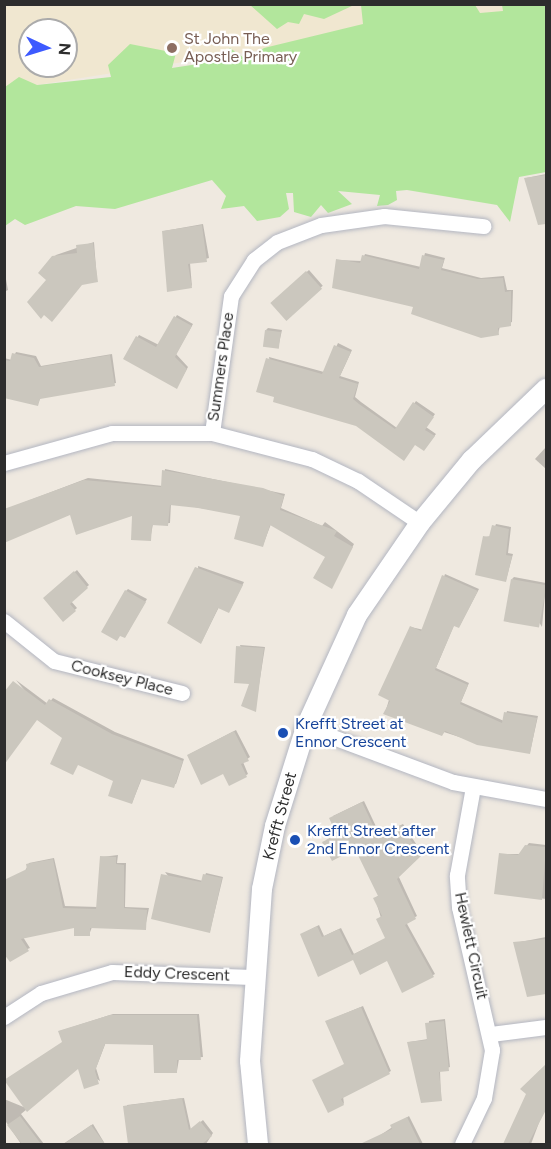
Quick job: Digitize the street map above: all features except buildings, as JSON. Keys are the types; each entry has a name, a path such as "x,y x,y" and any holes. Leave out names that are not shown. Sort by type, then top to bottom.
{"street":[{"name":"Summers Place","path":"212,433 231,296 254,260 277,242 321,225 384,216 483,226"},
{"name":"Krefft Street","path":"258,1144 250,1061 252,976 274,826 306,727 357,615 420,523 472,460 546,389"},
{"path":"4,463 112,433 212,433 312,459 358,481 420,523"},
{"name":"Cooksey Place","path":"4,621 54,661 182,693"},
{"path":"306,727 473,787 546,799"},
{"name":"Hewlett Circuit","path":"462,1144 489,1082 491,1034 459,907 459,854 473,787"},
{"name":"Eddy Crescent","path":"4,1017 41,993 112,972 252,976"},
{"path":"491,1034 546,1027"}],"shaded area":[{"name":"St John The Apostle Primary","path":"5,5 546,5 5,90"}],"green space":[{"path":"250,5 354,5 324,19 304,14 299,24 288,22 277,29"},
{"path":"361,5 475,5 480,13 503,11 502,5 546,5 546,172 519,177 510,222 497,205 407,190 396,191 397,200 388,205 377,206 380,195 338,191 352,204 328,213 321,205 311,217 294,212 293,193 286,193 289,209 280,217 257,221 244,206 221,209 226,196 212,180 115,209 76,206 25,225 15,219 5,226 5,87 18,78 37,85 111,77 108,65 130,44 176,53 172,68 211,62 230,48 247,60 264,48 363,24"}],"place":[{"name":"St John The Apostle Primary","path":"172,48"},
{"name":"Krefft Street at Ennor Crescent","path":"283,733"},
{"name":"Krefft Street after 2nd Ennor Crescent","path":"295,840"}]}
